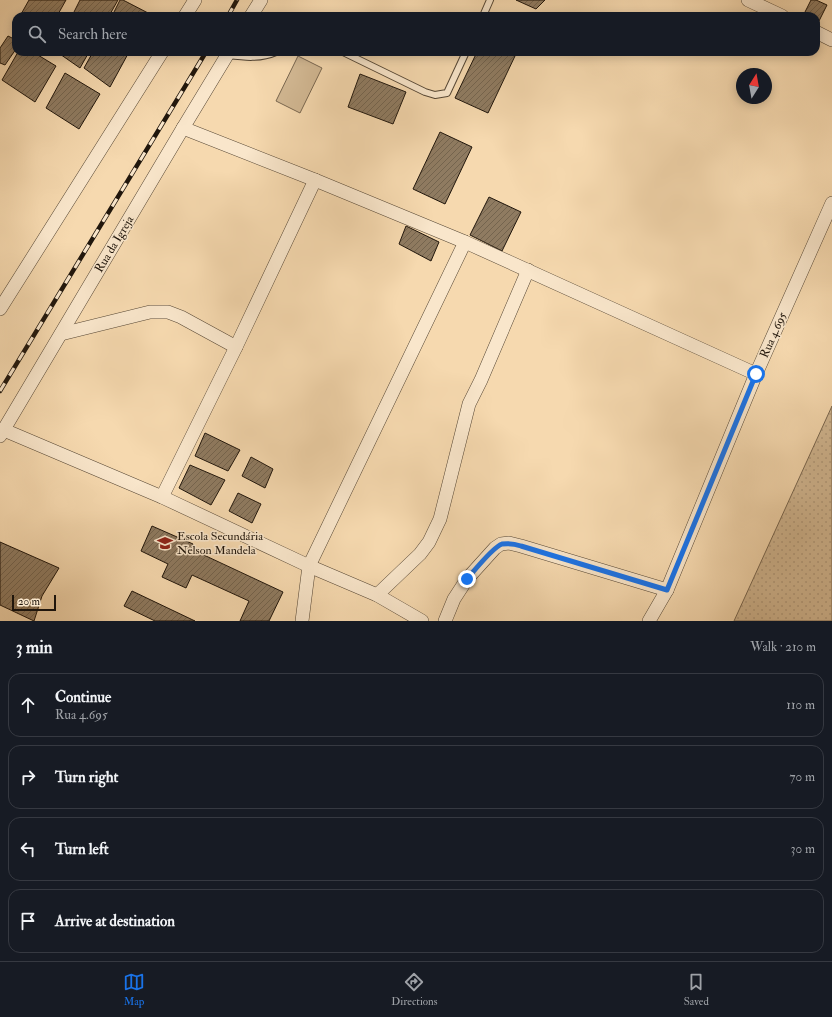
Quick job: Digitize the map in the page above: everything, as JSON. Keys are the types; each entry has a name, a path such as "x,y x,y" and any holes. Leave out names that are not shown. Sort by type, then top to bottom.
{"street":[{"path":"188,12 195,0"},
{"path":"254,12 261,0"},
{"path":"748,0 774,12"},
{"path":"820,34 832,40"},
{"path":"0,309 159,56"},
{"name":"Rua da Igreja","path":"2,433 226,56"},
{"path":"183,128 315,180 465,242 756,374"},
{"path":"162,497 236,347 315,180"},
{"name":"Rua 4.695","path":"649,621 667,590 756,374 832,203"},
{"path":"302,621 310,566 465,242"},
{"path":"378,595 420,554 429,542 440,519 469,404 528,270"},
{"path":"61,334 150,312 168,312 181,317 236,347"},
{"path":"2,433 162,497 310,566 378,595 422,621"},
{"path":"445,621 454,599 467,579 495,548 501,544 509,543 521,546 667,590"}],"lane":[{"path":"485,12 490,0"},
{"path":"243,56 258,56"},
{"path":"351,56 425,92 435,95 447,93 464,56"}],"shaded area":[{"path":"298,56 322,68 300,113 276,101"},
{"path":"832,406 832,621 734,621"}],"building":[{"path":"29,0 66,0 59,12 22,12"},
{"path":"80,0 118,0 111,12 74,12"},
{"path":"120,0 123,0 146,12 114,12"},
{"path":"516,0 545,0 536,9"},
{"path":"811,0 816,0 827,5 820,19 820,12 805,12"},
{"path":"8,36 12,38 12,55 5,65 0,63 0,48"},
{"path":"16,56 40,56 56,66 35,102 2,80"},
{"path":"63,56 87,56 80,68"},
{"path":"91,56 127,56 110,87 84,68"},
{"path":"475,56 515,56 488,113 455,98"},
{"path":"65,73 100,94 79,129 46,108"},
{"path":"360,74 406,92 393,124 348,107"},
{"path":"440,132 472,147 445,204 413,189"},
{"path":"489,197 521,212 502,251 470,235"},
{"path":"406,226 439,242 431,261 399,244"},
{"path":"205,433 240,450 228,471 195,456"},
{"path":"251,457 273,469 265,488 242,476"},
{"path":"190,465 225,480 211,505 179,488"},
{"path":"238,493 261,504 252,523 229,511"},
{"path":"152,526 193,544 191,549 283,592 269,621 240,621 249,601 192,575 186,588 162,577 168,564 141,551"},
{"path":"0,542 59,568 42,596 34,621 0,605"},
{"path":"132,591 195,621 155,621 124,606"}],"railway":[{"path":"230,12 237,0"},
{"path":"0,391 204,56"}],"place":[{"name":"Escola Secundária Nelson Mandela","path":"165,543"}],"route":[{"path":"467,579 495,548 501,544 509,543 667,590 756,374"}]}
